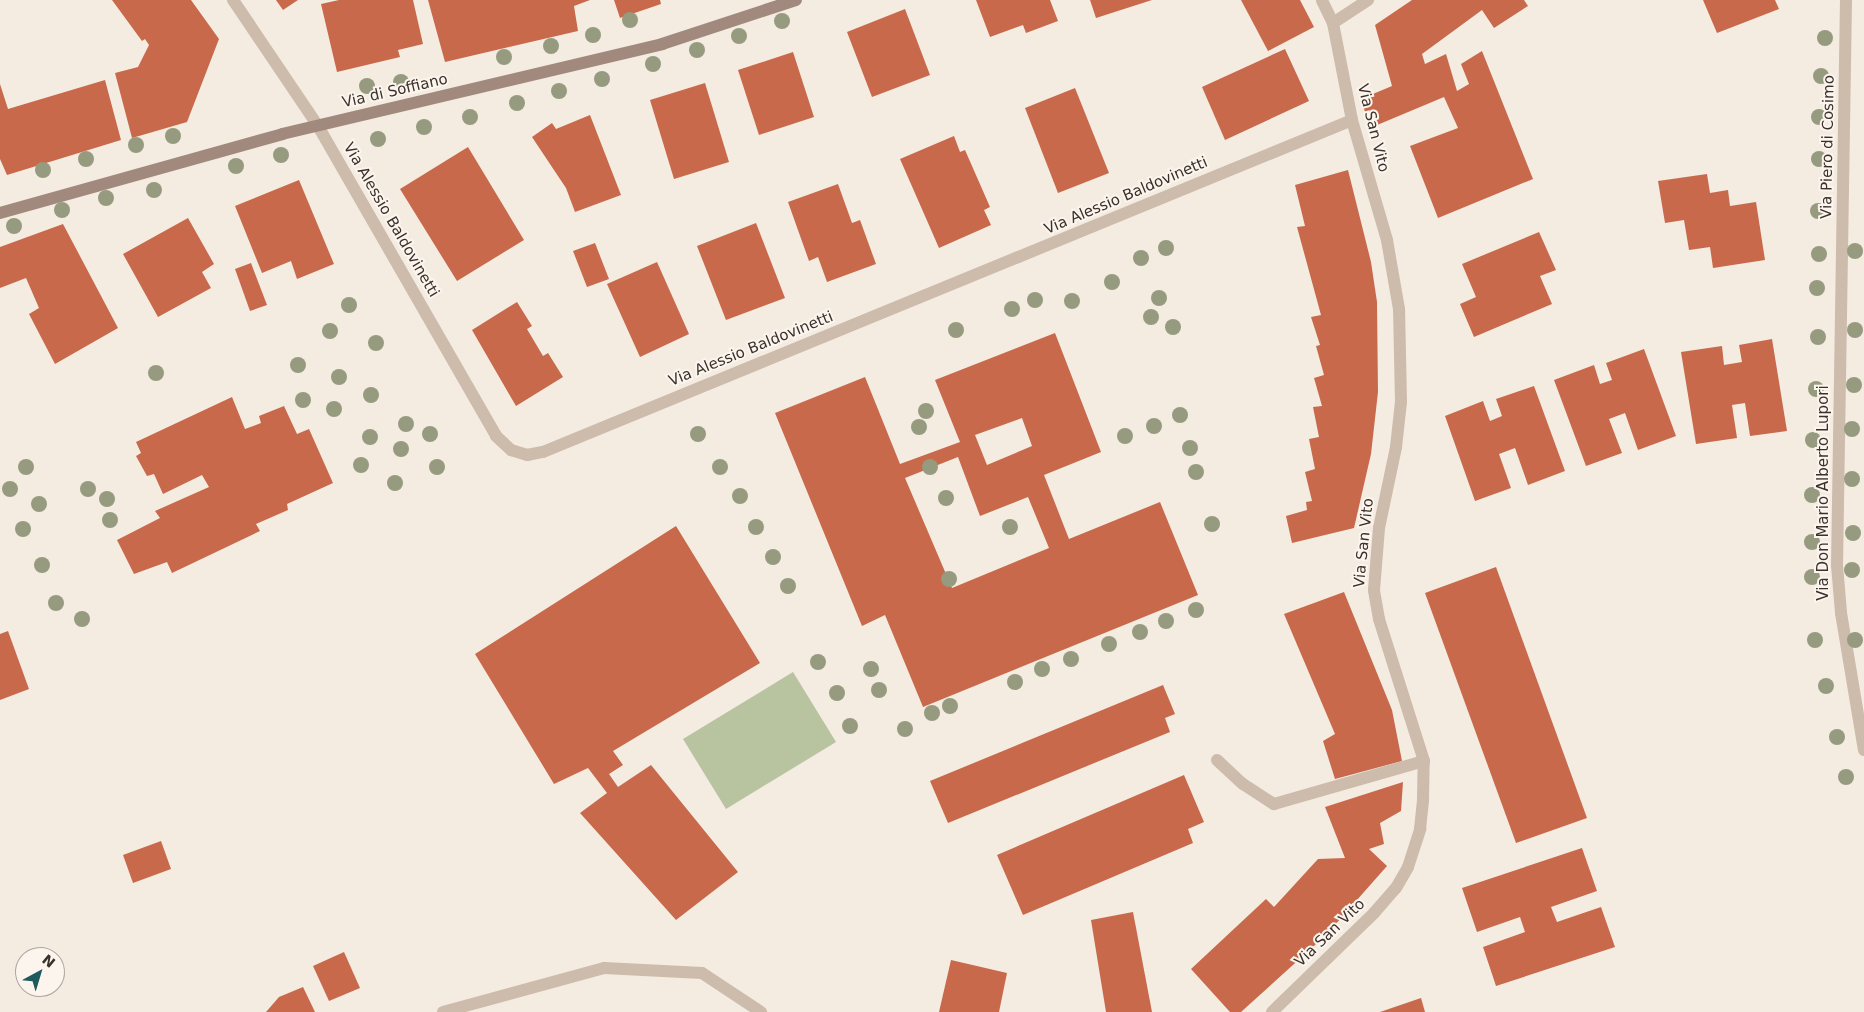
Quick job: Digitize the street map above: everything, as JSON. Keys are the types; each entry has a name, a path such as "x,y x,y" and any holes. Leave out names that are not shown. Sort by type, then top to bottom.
{"street":[{"name":"Via Alessio Baldovinetti","path":"233,0 318,126 496,436 511,450 527,455 561,444 1352,120"},
{"name":"Via di Soffiano","path":"0,213 318,126 662,44 796,0"},
{"name":"Via San Vito","path":"1272,1012 1374,913 1396,888 1408,867 1420,829 1424,761 1375,601 1379,528 1396,447 1401,402 1401,334 1387,240 1352,120 1333,23 1322,0"},
{"path":"1333,23 1368,0"},
{"name":"Via Piero di Cosimo","path":"1842,294 1846,0"},
{"name":"Via Don Mario Alberto Lupori","path":"1842,294 1837,565 1841,613 1864,750"},
{"path":"1217,760 1243,784 1274,804 1424,761"},
{"path":"443,1012 604,968 702,973 761,1012"}],"green space":[{"path":"793,672 836,742 726,809 683,739"}],"building":[{"path":"112,0 191,0 219,39 187,122 132,138 115,73 138,67 149,45 145,39 142,41"},
{"path":"276,0 298,0 283,10"},
{"path":"339,0 413,0 423,44 398,50 400,57 337,72 321,4"},
{"path":"428,0 590,0 574,6 578,31 445,62"},
{"path":"614,0 660,0 661,4 620,18"},
{"path":"976,0 1050,0 1058,21 1026,33 1023,25 990,37"},
{"path":"1090,0 1152,0 1096,18"},
{"path":"1241,0 1300,0 1314,27 1268,51"},
{"path":"1412,0 1524,0 1528,6 1494,28 1482,10 1422,54 1425,64 1446,54 1457,91 1469,84 1461,64 1482,51 1533,179 1438,218 1410,146 1458,128 1444,97 1370,128 1361,99 1392,86 1375,25"},
{"path":"1703,0 1775,0 1779,9 1717,33"},
{"path":"905,9 930,75 872,97 847,32"},
{"path":"1285,49 1309,101 1225,140 1202,87"},
{"path":"793,52 814,117 759,135 738,70"},
{"path":"105,80 121,140 7,175 0,159 0,84 8,109"},
{"path":"705,83 729,162 674,179 650,100"},
{"path":"1075,88 1109,173 1058,193 1025,108"},
{"path":"590,115 621,195 575,212 566,188 532,137 552,123 556,129"},
{"path":"954,136 960,152 965,150 990,207 984,210 991,225 939,248 900,159"},
{"path":"468,147 524,240 457,281 400,189"},
{"path":"1348,170 1371,262 1377,302 1378,392 1371,454 1354,528 1292,543 1286,516 1307,510 1306,502 1312,501 1305,472 1315,469 1309,439 1319,437 1313,407 1322,406 1314,378 1324,375 1316,346 1320,345 1311,317 1321,315 1297,227 1305,226 1295,185"},
{"path":"1707,174 1710,193 1728,190 1730,206 1756,202 1765,260 1713,268 1710,247 1689,250 1684,220 1665,223 1658,181"},
{"path":"299,180 334,264 297,279 291,261 262,273 235,206"},
{"path":"838,184 852,223 860,220 876,264 827,282 818,257 809,261 788,202"},
{"path":"188,218 214,264 202,272 211,288 158,317 123,254"},
{"path":"756,223 785,298 726,320 697,246"},
{"path":"63,224 118,328 55,364 29,314 39,308 26,278 0,288 0,247"},
{"path":"1539,232 1556,270 1540,276 1552,304 1474,337 1460,304 1476,297 1462,264"},
{"path":"595,243 609,279 587,287 573,251"},
{"path":"657,262 689,334 640,357 607,284"},
{"path":"251,263 267,305 250,311 235,269"},
{"path":"517,302 532,326 527,329 543,356 548,353 563,377 516,406 472,330"},
{"path":"1055,333 1101,452 1044,475 1069,539 1160,502 1198,595 923,707 885,615 862,626 775,413 865,377 900,464 960,442 935,380","holes":["1022,418 1032,446 987,465 975,435","958,457 980,516 1028,497 1049,548 952,588 905,478"]},
{"path":"1772,339 1787,431 1750,436 1745,403 1732,405 1737,438 1696,444 1681,352 1722,346 1724,365 1742,362 1739,345"},
{"path":"1644,349 1676,436 1638,450 1625,413 1609,419 1622,453 1586,466 1554,380 1594,365 1600,384 1612,380 1606,363"},
{"path":"1534,386 1565,471 1528,485 1515,448 1499,454 1511,488 1475,501 1445,416 1483,401 1490,421 1502,416 1496,399"},
{"path":"232,397 245,429 261,423 259,416 284,406 297,434 309,429 333,483 287,504 288,510 256,524 260,531 172,573 167,562 134,574 117,540 160,518 155,511 209,487 202,475 163,494 154,474 147,476 136,456 141,453 136,442"},
{"path":"676,526 760,663 613,751 623,765 609,774 618,787 651,765 738,872 676,920 580,813 607,793 588,768 554,784 475,654"},
{"path":"1496,567 1587,818 1516,843 1425,593"},
{"path":"1344,592 1392,710 1402,761 1335,779 1323,741 1335,734 1284,614"},
{"path":"8,631 29,689 0,700 0,634"},
{"path":"1163,685 1175,714 1165,718 1170,732 948,823 930,781"},
{"path":"1184,775 1204,822 1188,829 1193,843 1023,915 997,855"},
{"path":"1403,782 1401,811 1380,823 1384,844 1369,849 1387,866 1326,935 1241,1012 1230,1012 1191,969 1266,899 1274,907 1318,859 1345,858 1325,807"},
{"path":"161,841 171,869 133,883 123,855"},
{"path":"1582,848 1597,891 1551,907 1557,922 1601,907 1615,947 1496,986 1483,947 1525,932 1520,917 1477,932 1462,888"},
{"path":"1133,912 1152,1012 1106,1012 1091,920"},
{"path":"344,952 360,988 329,1001 313,966"},
{"path":"951,960 1007,973 999,1012 939,1012"},
{"path":"303,987 315,1012 266,1012 279,997"},
{"path":"1421,998 1425,1012 1380,1012"}]}
